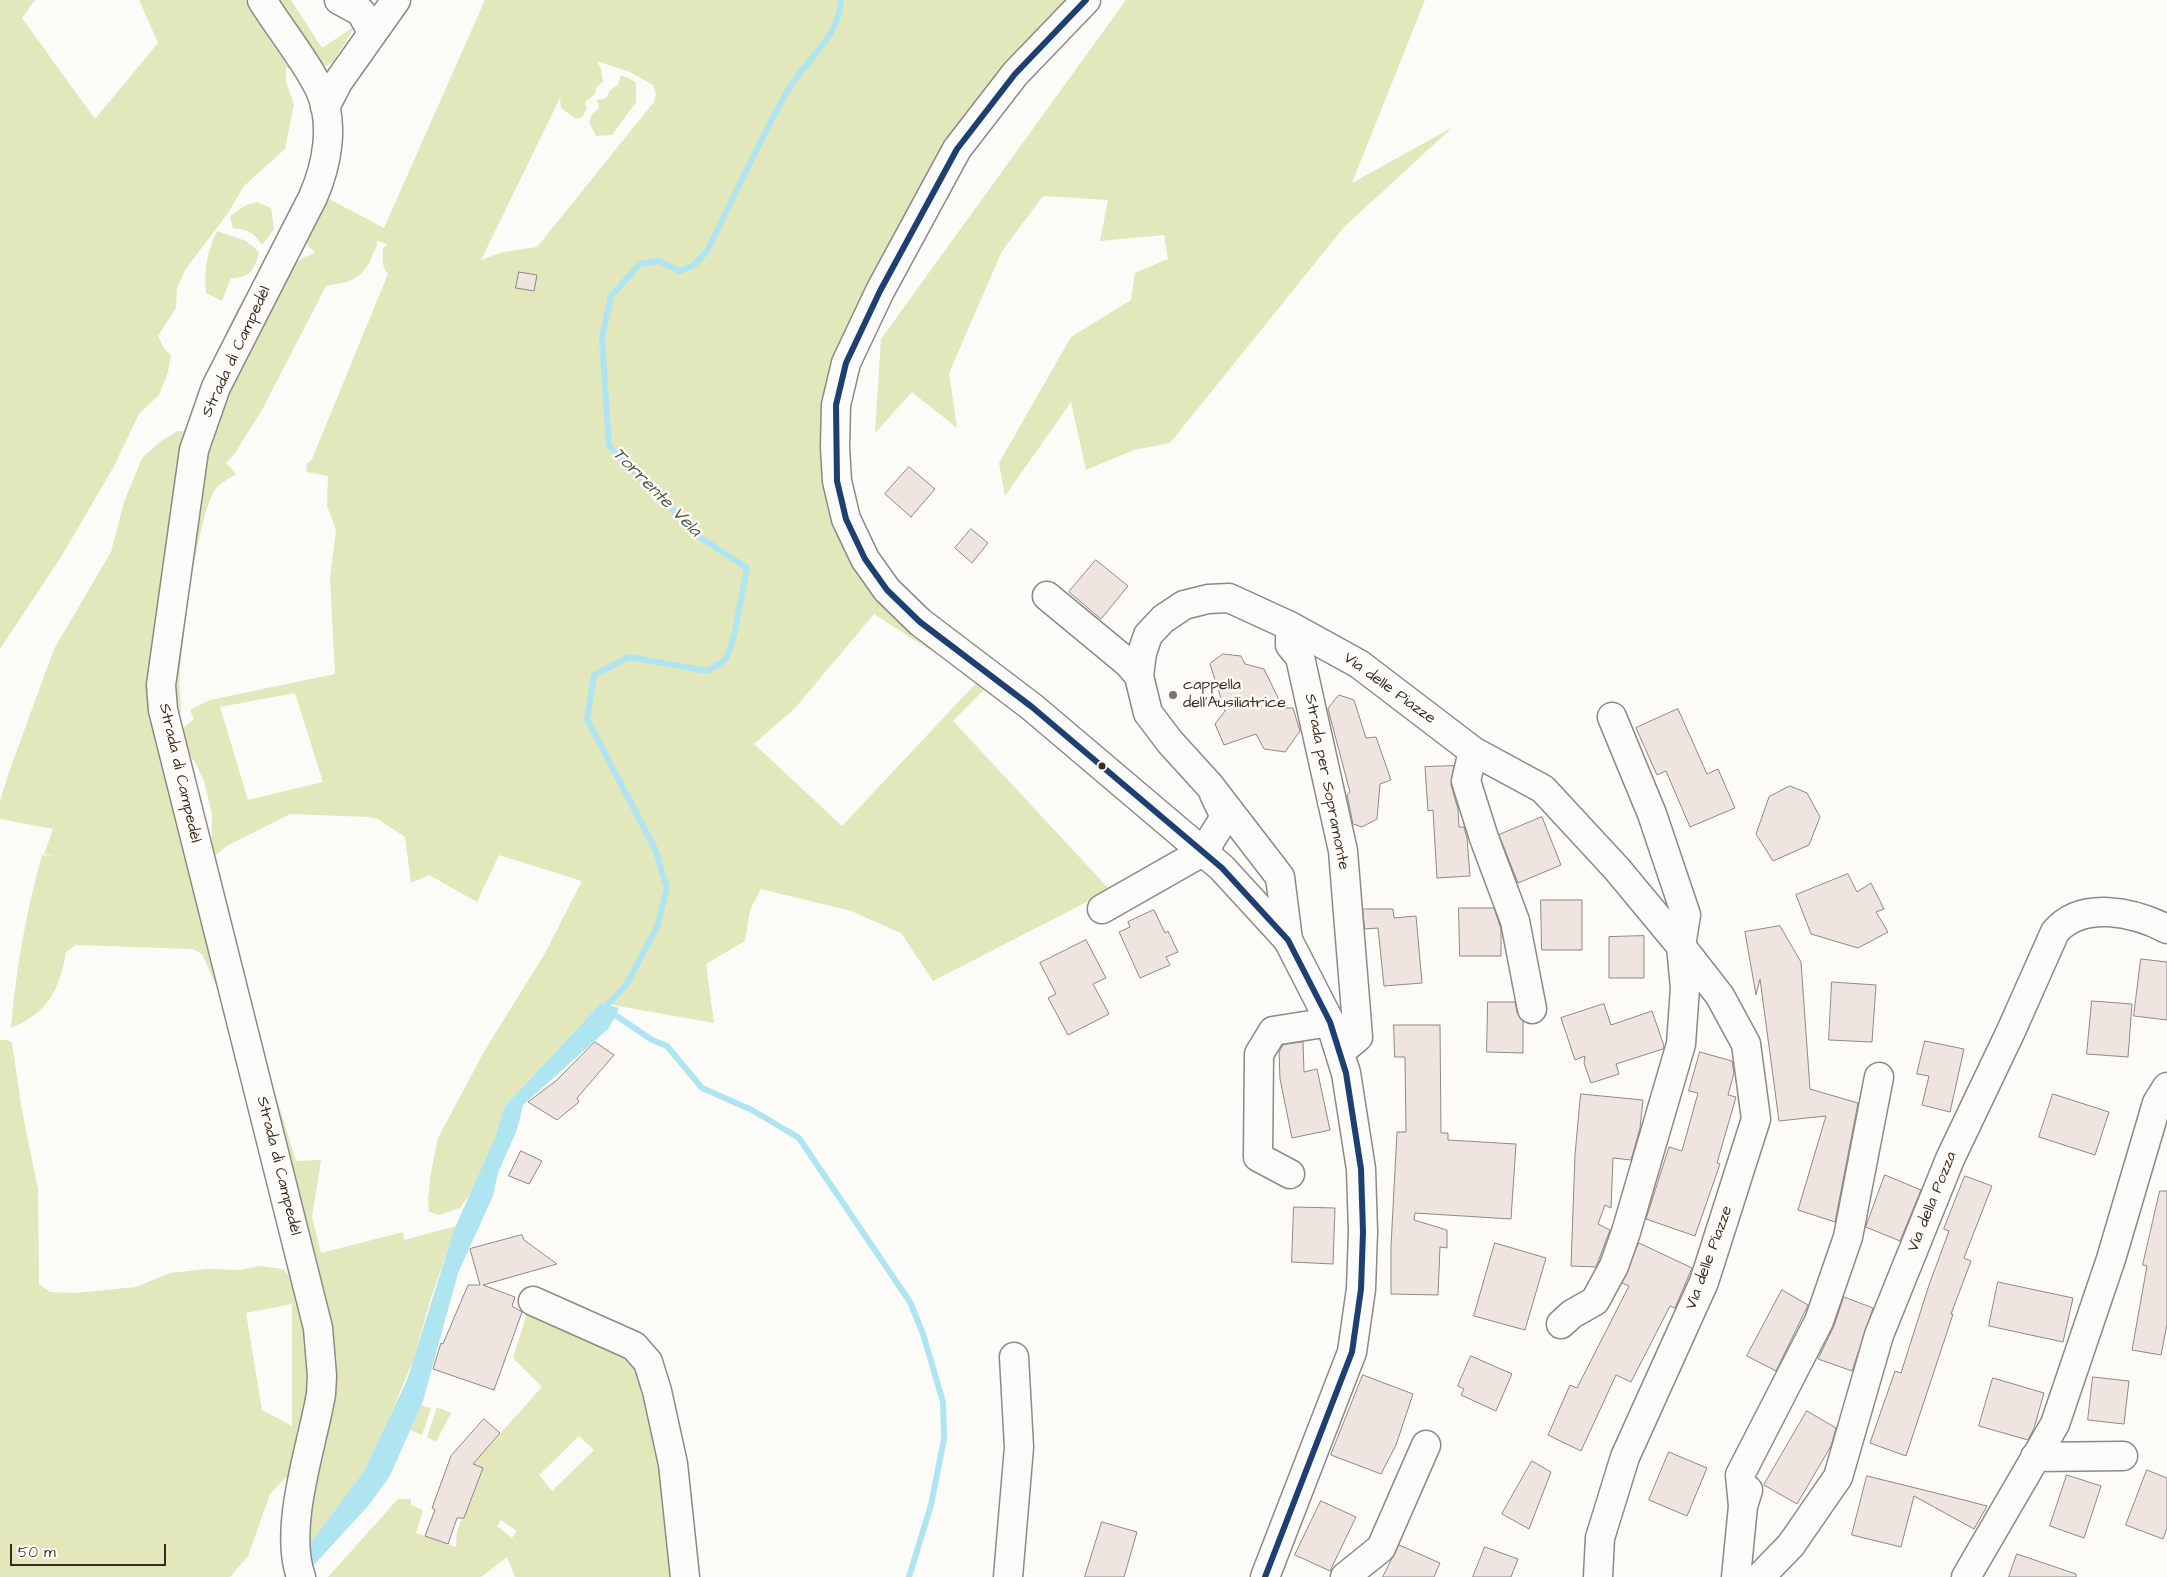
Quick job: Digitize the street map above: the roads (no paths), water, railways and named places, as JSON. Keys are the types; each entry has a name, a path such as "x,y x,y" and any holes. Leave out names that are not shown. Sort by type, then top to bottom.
{"street":[{"name":"Strada di Campedèl","path":"262,0 320,90 325,107 328,137 324,174 216,387 194,450 161,685 163,710 200,864 318,1328 322,1376 321,1394 297,1512 294,1545 301,1577"},
{"path":"325,107 338,82 361,11 396,0"},
{"path":"1086,0 1015,74 958,149 880,291 846,363 836,404 834,446 837,481 846,519 865,559 887,590 920,622 1032,707 1205,852 1288,940 1330,1022 1348,1083 1361,1169 1363,1232 1361,1279 1352,1352 1265,1577"},
{"path":"1047,596 1128,663 1139,676"},
{"name":"Via delle Piazze","path":"1288,940 1280,876 1210,786 1170,742 1148,713 1139,676 1142,653 1148,635 1163,619 1184,605 1208,599 1229,598 1290,626 1358,664 1473,751 1543,789 1617,869 1681,946 1720,996 1746,1044 1756,1119 1704,1282 1625,1457 1600,1538 1598,1577"},
{"name":"Strada per Sopramonte","path":"1290,626 1290,645 1300,658 1316,722 1343,851 1358,1037 1340,1052"},
{"path":"1561,1324 1572,1314 1595,1301 1614,1266 1626,1232 1681,1044 1685,988 1681,946 1686,915 1652,814 1612,717"},
{"path":"1473,751 1466,782 1484,838 1515,921 1532,1009"},
{"name":"Via delle Piazze","path":"1205,852 1225,817 1210,786"},
{"path":"1102,909 1205,852"},
{"name":"Via della Pozza","path":"1760,1577 1791,1545 1838,1477 1879,1336 1950,1158 2011,1031 2055,932 2063,922 2077,916 2104,912 2129,914 2149,920 2167,929"},
{"path":"1290,1174 1258,1157 1259,1054 1273,1031 1330,1022"},
{"path":"1743,1506 1740,1475 1819,1320 1848,1237 1879,1077"},
{"path":"1966,1577 2055,1424 2112,1259 2157,1102 2167,1087"},
{"path":"533,1301 634,1346 648,1362 657,1391 673,1464 685,1577"},
{"path":"1008,1577 1019,1447 1014,1357"},
{"path":"1736,1577 1743,1506 1751,1479 1811,1366"},
{"path":"1345,1577 1381,1548 1426,1445"},
{"path":"2035,1457 2123,1456"}],"water":[{"path":"601,1003 619,1008 609,1028 523,1105 517,1130 498,1173 493,1196 458,1273 423,1401 390,1476 368,1506 312,1567 308,1546 364,1471 407,1380 454,1230 496,1135 504,1107"}],"waterway":[{"name":"Torrente Vela","path":"602,1010 626,985 657,927 667,888 655,849 587,719 594,675 629,657 708,671 726,659 734,636 747,568 698,536 609,446 602,338 611,296 640,264 658,261 680,271 694,265 707,251 756,150 788,90 828,37 834,26 839,14 841,0"},
{"path":"608,1010 652,1040 667,1046 702,1088 752,1110 799,1138 910,1302 923,1334 943,1402 944,1439 931,1505 909,1577"}],"place":[{"name":"cappella dell'Ausiliatrice","path":"1173,695"}]}
